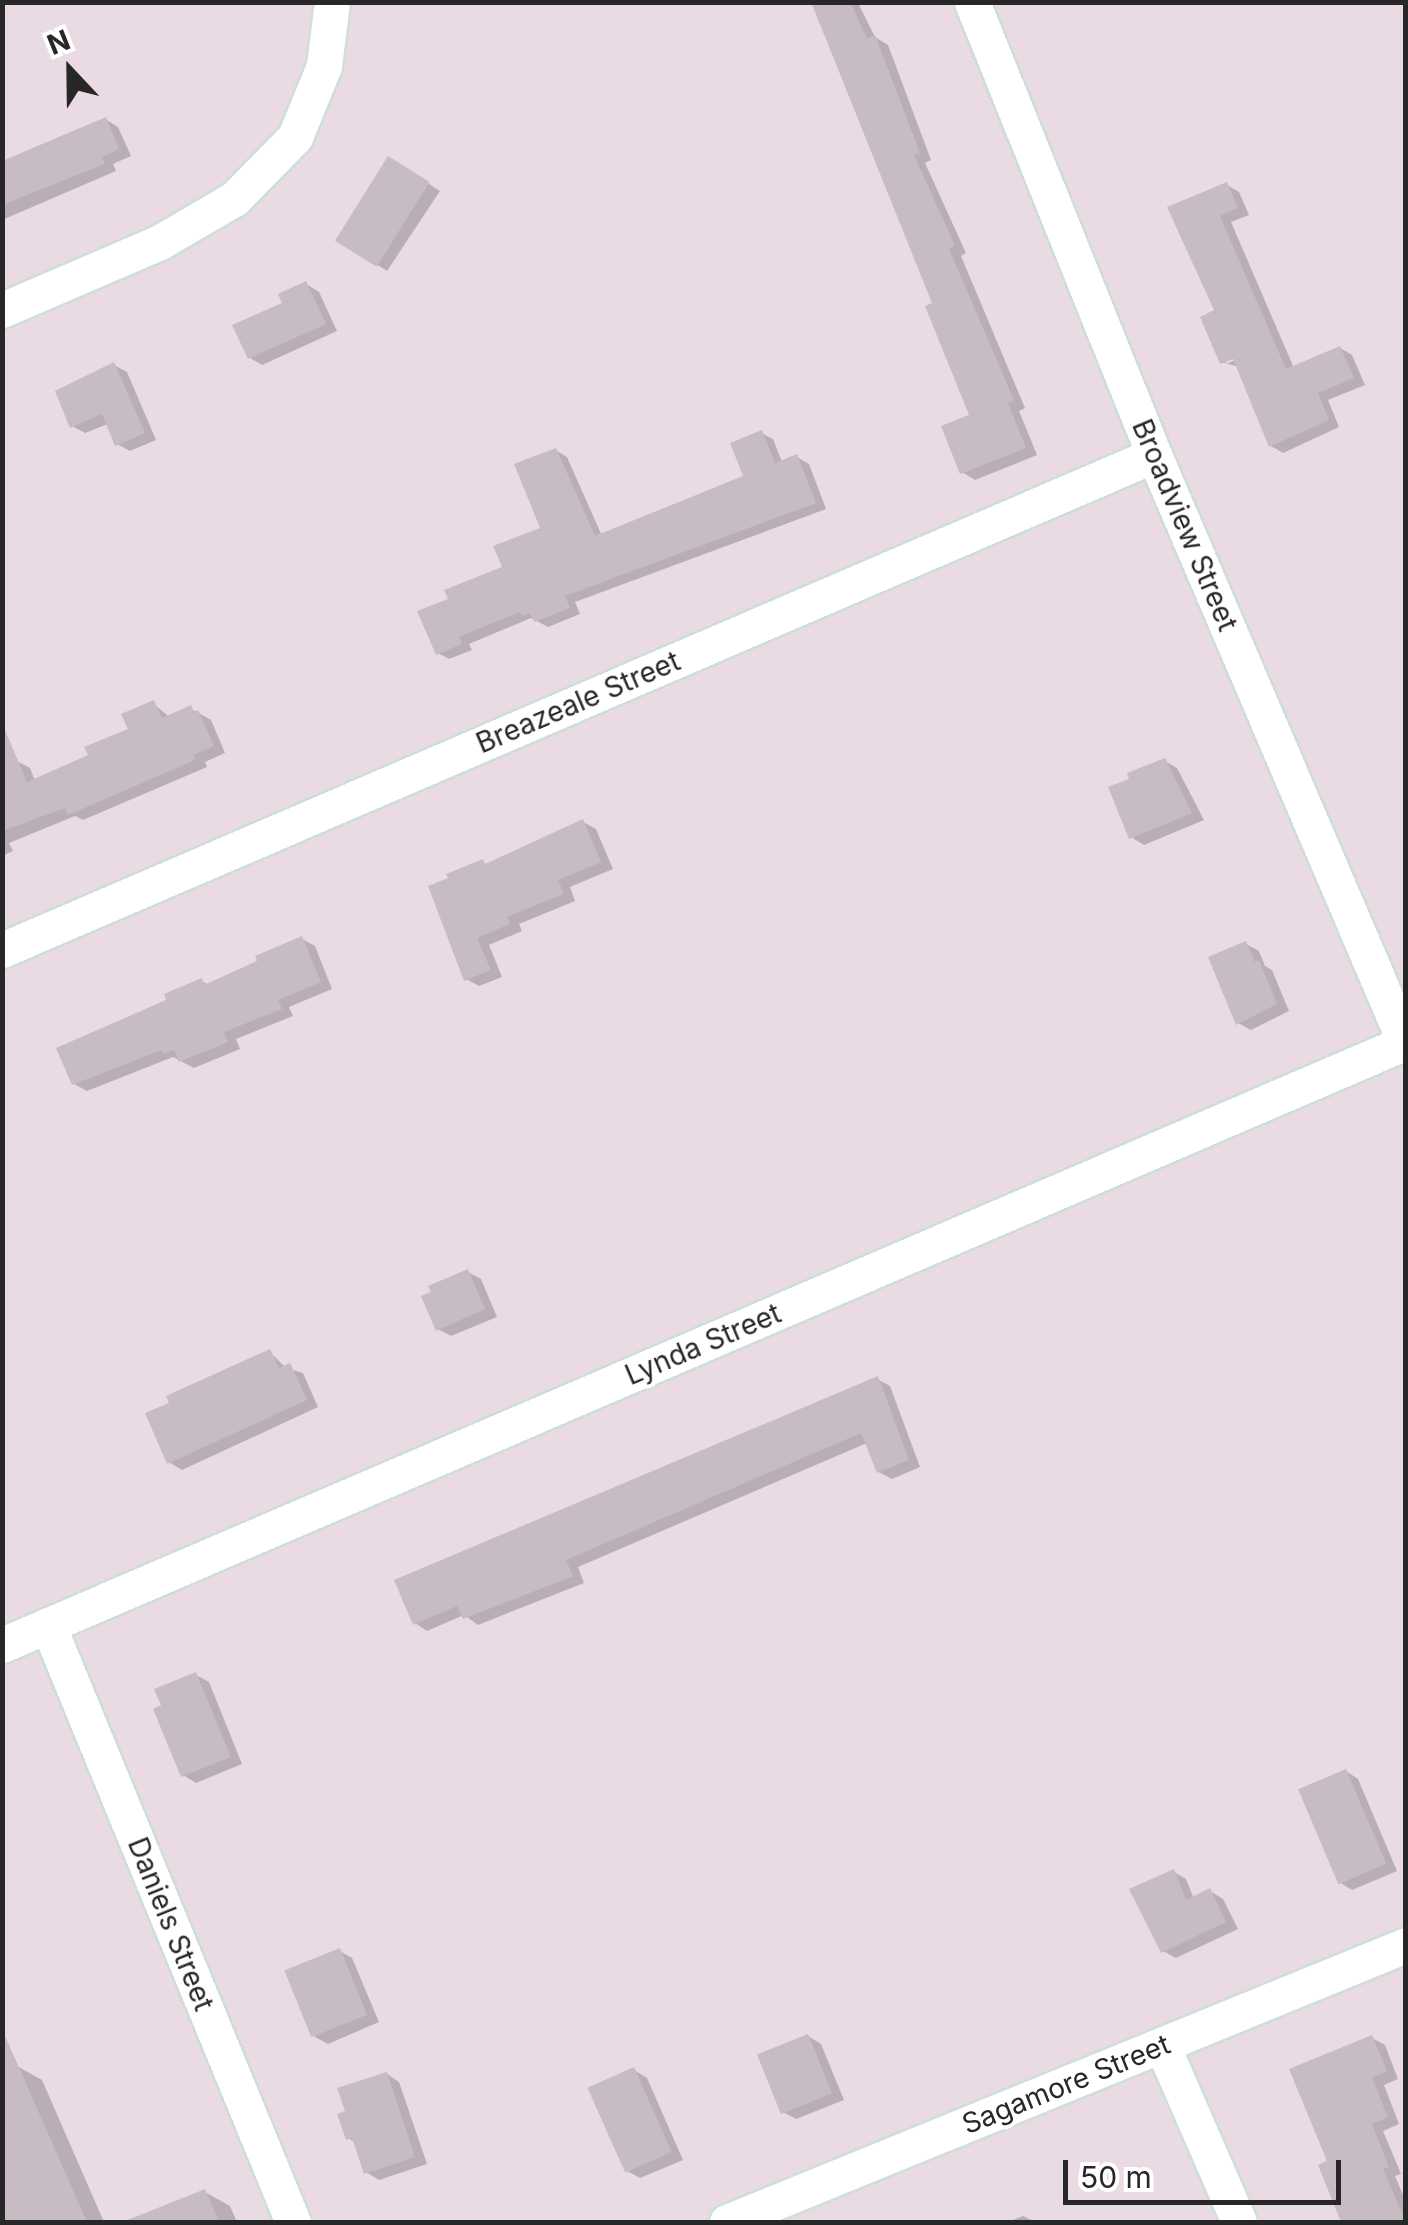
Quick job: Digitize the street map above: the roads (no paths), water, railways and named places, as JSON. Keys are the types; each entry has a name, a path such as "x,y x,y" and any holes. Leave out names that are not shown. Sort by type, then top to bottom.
{"street":[{"path":"2,310 160,242 234,199 295,137 324,66 332,2"},
{"name":"Broadview Street","path":"972,2 1154,455 1405,1044"},
{"name":"Breazeale Street","path":"2,950 1154,455"},
{"name":"Lynda Street","path":"2,1645 1405,1044"},
{"name":"Daniels Street","path":"48,1625 293,2222"},
{"name":"Sagamore Street","path":"727,2222 1406,1945"},
{"path":"1162,2045 1239,2222"}]}
